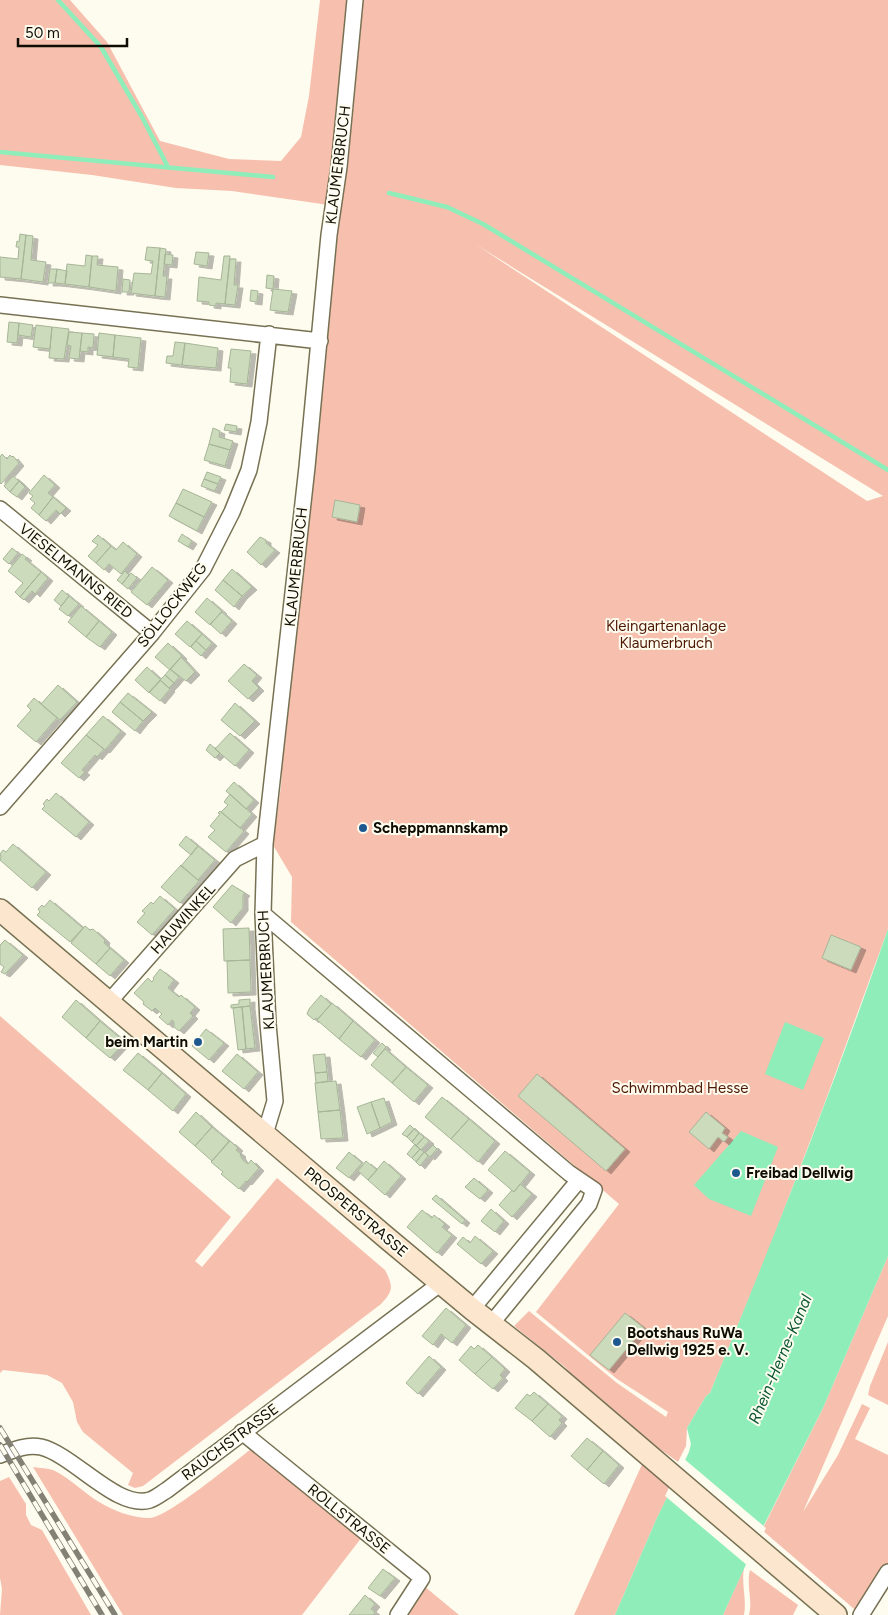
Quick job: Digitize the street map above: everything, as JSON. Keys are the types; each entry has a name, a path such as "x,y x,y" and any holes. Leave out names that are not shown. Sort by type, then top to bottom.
{"main road":[{"name":"PROSPERSTRASSE","path":"0,910 472,1309 536,1359 836,1615"}],"street":[{"name":"KLAUMERBRUCH","path":"265,1134 275,1101 268,1024 263,914 265,844 320,340 329,235 339,167 355,0"},
{"path":"0,305 320,340"},
{"name":"SÖLLOCKWEG","path":"0,807 152,633 203,569 232,512 249,470 258,422 269,334"},
{"name":"VIESELMANNS RIED","path":"0,509 152,633"},
{"name":"HAUWINKEL","path":"108,1003 236,859 265,844"},
{"path":"263,914 579,1180 594,1190 589,1204 491,1324"},
{"path":"472,1309 579,1180"},
{"name":"RAUCHSTRASSE","path":"0,1455 29,1446 40,1447 53,1452 120,1496 135,1500 150,1500 167,1490 441,1283"},
{"name":"ROLLSTRASSE","path":"242,1432 422,1578 398,1615"},
{"path":"860,1615 888,1572"}],"green space":[{"path":"0,0 70,0 107,42 160,141 229,159 281,161 301,137 309,96 320,0 888,0 888,929 767,1254 710,1393 706,1396 687,1428 686,1446 678,1462 660,1449 653,1450 583,1387 565,1367 514,1326 529,1311 617,1383 666,1417 668,1412 617,1379 536,1312 619,1204 291,922 292,877 273,845 281,786 296,530 329,205 232,191 176,188 92,175 0,165","holes":["475,244 883,496 867,501"]},
{"path":"0,1016 231,1217 195,1261 202,1267 277,1178 385,1270 390,1280 390,1291 381,1304 143,1486 135,1488 128,1485 133,1473 83,1432 77,1422 73,1402 62,1383 47,1375 3,1370 0,1373"},
{"path":"888,1256 888,1316 803,1512 838,1455 862,1404 870,1408 855,1439 888,1455 888,1567 860,1614 762,1530 823,1408"},
{"path":"888,1342 888,1405 868,1395"},
{"path":"251,1449 362,1537 302,1615 123,1615 33,1467 55,1471 99,1502 117,1511 137,1517 150,1518 171,1509"},
{"path":"644,1460 674,1484 656,1520 615,1615 574,1615"},
{"path":"9,1477 26,1504 26,1515 31,1525 42,1530 91,1615 0,1615 2,1589 0,1578 0,1481"},
{"path":"744,1568 744,1615 723,1615"},
{"path":"750,1570 798,1605 793,1615 749,1615"},
{"path":"424,1586 459,1615 407,1615"}],"water":[{"name":"Rhein-Herne-Kanal","path":"888,929 888,1256 823,1408 762,1529 723,1615 615,1615 656,1520 689,1452 691,1444 687,1428 706,1396 710,1393 757,1278 825,1104"},
{"path":"785,1022 824,1038 803,1090 765,1074"},
{"name":"Freibad Dellwig","path":"741,1131 778,1147 751,1216 709,1199 694,1185"}],"pier":[{"path":"683,1458 766,1528 748,1566 665,1496"}],"building":[{"path":"20,234 26,235 21,279 0,277 0,257 18,259 19,247 16,247"},
{"path":"26,235 33,236 31,260 46,262 43,282 21,279"},
{"path":"147,247 160,248 155,296 131,293 134,273 151,274 153,261 145,260"},
{"path":"160,248 166,249 163,276 167,276 165,297 155,296"},
{"path":"196,252 209,253 207,266 194,264"},
{"path":"165,254 173,255 172,265 164,264"},
{"path":"86,255 92,256 89,287 65,284 67,264 85,266"},
{"path":"92,256 98,256 97,265 118,267 116,291 89,287"},
{"path":"224,256 230,256 225,304 216,303 216,306 209,305 209,302 197,301 199,277 221,280"},
{"path":"230,259 236,259 234,285 238,285 235,305 225,304"},
{"path":"50,269 57,269 55,283 48,283"},
{"path":"57,269 67,271 65,284 55,283"},
{"path":"267,275 274,276 273,289 266,288"},
{"path":"123,279 130,280 129,292 122,292"},
{"path":"273,289 292,291 288,312 270,310"},
{"path":"251,290 258,291 257,302 250,301"},
{"path":"9,322 19,323 17,343 7,342"},
{"path":"19,323 33,325 31,337 18,335"},
{"path":"36,325 52,327 50,349 33,347"},
{"path":"52,327 69,329 64,359 49,358"},
{"path":"69,332 82,333 79,359 69,358 71,346 67,345"},
{"path":"82,333 94,334 93,348 88,347 88,352 80,351"},
{"path":"99,333 115,335 113,357 97,355"},
{"path":"115,335 141,338 138,368 128,367 129,359 113,357"},
{"path":"175,342 185,343 182,365 166,363 167,356 173,356"},
{"path":"185,343 218,348 216,368 182,365"},
{"path":"231,349 251,351 247,384 230,382 231,368 228,368"},
{"path":"226,424 237,426 236,432 224,430"},
{"path":"213,428 220,431 219,437 233,441 230,450 209,444"},
{"path":"209,444 230,450 225,466 204,460"},
{"path":"2,454 7,459 10,455 13,456 19,463 1,484 0,457"},
{"path":"207,472 221,477 218,484 204,479"},
{"path":"44,475 55,485 48,493 53,497 39,515 31,508 35,503 30,499 33,496 29,493"},
{"path":"13,476 19,481 10,492 4,486"},
{"path":"204,479 218,484 215,491 201,486"},
{"path":"19,481 25,487 17,497 10,492"},
{"path":"183,489 212,502 204,517 176,503"},
{"path":"53,497 66,508 60,514 56,510 46,521 39,515"},
{"path":"335,500 360,505 357,522 332,517"},
{"path":"176,503 204,517 197,531 169,516"},
{"path":"182,534 192,541 188,547 178,541"},
{"path":"98,535 111,546 96,563 88,556 98,545 92,541"},
{"path":"260,537 266,540 266,543 275,550 261,565 247,552"},
{"path":"123,542 137,554 121,574 109,564 104,570 96,563 111,546 116,550"},
{"path":"12,548 18,553 9,564 3,559"},
{"path":"22,554 27,558 25,559 41,572 20,597 15,592 23,583 8,571"},
{"path":"152,567 168,580 147,605 131,592"},
{"path":"232,569 252,587 242,596 223,580"},
{"path":"125,571 129,575 122,584 117,580"},
{"path":"41,572 48,578 35,594 32,591 24,600 20,597"},
{"path":"131,573 137,578 128,589 122,584"},
{"path":"223,580 242,596 234,607 215,590"},
{"path":"62,590 69,596 61,606 54,600"},
{"path":"69,596 79,604 68,616 59,609"},
{"path":"207,598 222,611 210,625 195,612"},
{"path":"81,606 99,621 86,637 68,622"},
{"path":"222,612 232,621 221,634 210,624"},
{"path":"99,621 112,632 100,647 86,637"},
{"path":"187,621 202,634 190,647 175,634"},
{"path":"202,634 212,643 206,650 196,641"},
{"path":"196,641 206,650 201,656 191,647"},
{"path":"168,643 182,656 170,670 155,657"},
{"path":"181,657 195,672 186,681 170,669"},
{"path":"244,664 257,675 252,681 259,688 248,699 228,681"},
{"path":"147,667 161,680 149,693 135,680"},
{"path":"170,669 179,677 174,683 165,675"},
{"path":"165,675 174,683 169,688 160,680"},
{"path":"160,680 170,689 160,701 149,692"},
{"path":"58,685 77,702 60,720 41,704"},
{"path":"128,693 152,712 143,721 120,702"},
{"path":"34,698 57,718 36,742 17,726 31,710 27,706"},
{"path":"120,702 143,721 135,731 112,712"},
{"path":"235,703 255,721 240,736 221,720"},
{"path":"103,716 121,731 105,750 86,735"},
{"path":"230,733 249,750 235,766 215,749"},
{"path":"86,735 104,749 97,757 95,755 82,770 85,772 79,778 61,763"},
{"path":"210,744 220,753 215,758 206,750"},
{"path":"234,782 254,800 246,809 226,791"},
{"path":"56,793 89,822 76,837 42,809 47,799 49,801"},
{"path":"230,794 252,814 240,828 221,812 228,805 224,802"},
{"path":"220,811 244,831 226,852 208,837 215,830 210,826 220,814 218,813"},
{"path":"186,836 198,846 191,855 179,845"},
{"path":"13,844 46,872 32,888 0,860 0,854 3,850 6,852"},
{"path":"198,846 215,860 198,880 181,866"},
{"path":"181,865 199,881 180,903 161,887"},
{"path":"232,885 245,893 243,895 243,908 231,923 213,907"},
{"path":"160,896 175,909 152,935 137,922 145,913 142,911 151,902 153,904"},
{"path":"50,900 83,928 70,942 37,915 40,912 38,909 42,905 44,907"},
{"path":"85,926 90,930 93,929 105,940 104,943 110,948 96,964 71,943"},
{"path":"249,928 250,960 224,961 223,929"},
{"path":"831,935 861,947 851,970 822,958"},
{"path":"5,940 23,955 5,974 1,972 4,967 0,964 0,945"},
{"path":"110,948 124,960 110,976 96,964"},
{"path":"250,960 251,992 228,993 227,961"},
{"path":"160,969 174,980 168,988 179,997 181,995 195,1007 190,1013 193,1016 179,1031 174,1027 172,1020 168,1025 159,1017 162,1014 155,1008 152,1011 134,993 148,978 152,982"},
{"path":"321,995 331,1004 318,1019 314,1020 307,1014"},
{"path":"250,999 250,1006 231,1008 231,1005 239,1004 239,1000"},
{"path":"76,1000 100,1021 86,1038 62,1017"},
{"path":"332,1003 353,1021 339,1039 317,1020"},
{"path":"250,1006 255,1048 246,1049 242,1007"},
{"path":"242,1007 246,1049 238,1050 233,1008"},
{"path":"100,1021 125,1042 110,1058 86,1038"},
{"path":"353,1021 375,1040 361,1057 339,1039"},
{"path":"206,1029 224,1043 209,1060 192,1046"},
{"path":"382,1043 386,1047 378,1057 373,1053"},
{"path":"385,1049 406,1067 392,1083 371,1065"},
{"path":"138,1053 162,1073 148,1090 123,1070"},
{"path":"237,1054 258,1072 244,1089 222,1071"},
{"path":"325,1054 327,1072 315,1073 313,1055"},
{"path":"406,1067 428,1085 414,1102 392,1083"},
{"path":"327,1072 328,1081 316,1083 315,1073"},
{"path":"162,1073 186,1094 173,1111 148,1090"},
{"path":"537,1074 625,1149 606,1171 518,1096"},
{"path":"336,1081 340,1110 318,1112 315,1083"},
{"path":"442,1097 469,1119 451,1139 425,1117"},
{"path":"384,1098 392,1122 380,1128 371,1102"},
{"path":"371,1102 380,1128 367,1134 357,1107"},
{"path":"340,1110 343,1138 321,1139 318,1112"},
{"path":"196,1112 212,1127 195,1146 179,1132"},
{"path":"706,1112 725,1128 722,1133 728,1137 724,1142 718,1137 709,1149 689,1132"},
{"path":"469,1119 495,1141 478,1162 451,1139"},
{"path":"410,1125 414,1129 407,1137 402,1134"},
{"path":"212,1127 229,1141 212,1161 195,1146"},
{"path":"414,1129 419,1133 412,1142 407,1137"},
{"path":"419,1133 424,1137 416,1146 412,1142"},
{"path":"424,1137 429,1141 421,1150 416,1146"},
{"path":"230,1141 238,1148 236,1150 241,1154 243,1160 248,1164 251,1160 259,1168 239,1189 221,1174 223,1172 211,1162"},
{"path":"415,1144 420,1149 412,1158 407,1154"},
{"path":"433,1145 437,1149 430,1157 425,1153"},
{"path":"420,1149 424,1152 416,1162 412,1158"},
{"path":"505,1151 530,1172 514,1192 488,1170"},
{"path":"349,1152 362,1163 349,1178 336,1168"},
{"path":"424,1152 428,1156 420,1166 416,1162"},
{"path":"366,1161 377,1170 368,1180 358,1171"},
{"path":"384,1161 401,1176 385,1195 368,1180"},
{"path":"474,1178 488,1190 480,1199 465,1187"},
{"path":"520,1184 532,1194 512,1217 499,1205"},
{"path":"436,1195 465,1220 462,1224 432,1199"},
{"path":"491,1209 504,1221 495,1232 481,1221"},
{"path":"422,1210 432,1218 434,1215 445,1224 442,1227 452,1235 437,1253 407,1227"},
{"path":"475,1236 493,1251 481,1264 457,1244 463,1237 470,1243"},
{"path":"446,1308 466,1325 452,1343 441,1334 433,1345 422,1336"},
{"name":"Bootshaus RuWa Dellwig 1925 e. V.","path":"625,1313 644,1328 609,1370 590,1355"},
{"path":"478,1345 492,1357 475,1374 459,1360 471,1346 474,1349"},
{"path":"429,1356 441,1367 418,1394 406,1383"},
{"path":"492,1357 505,1369 500,1375 503,1378 493,1389 475,1374"},
{"path":"534,1392 548,1404 532,1421 515,1408 527,1394 530,1396"},
{"path":"548,1404 562,1416 559,1420 562,1423 550,1437 532,1421"},
{"path":"587,1438 603,1451 587,1470 571,1456"},
{"path":"603,1451 619,1465 604,1484 587,1470"},
{"path":"383,1569 395,1578 380,1596 368,1588"},
{"path":"365,1595 375,1604 371,1609 375,1612 373,1615 349,1615"}],"waterway":[{"path":"58,0 101,47 142,117 168,167"},
{"path":"0,152 273,177"},
{"path":"389,193 447,207 483,224 888,470"}],"railway":[{"path":"0,1428 115,1615"},
{"path":"0,1445 102,1615"}],"place":[{"name":"Scheppmannskamp","path":"363,828"},
{"name":"beim Martin","path":"198,1042"},
{"name":"Freibad Dellwig","path":"736,1173"},
{"name":"Bootshaus RuWa Dellwig 1925 e. V.","path":"617,1342"}],"park label":[{"name":"Kleingartenanlage Klaumerbruch","path":"666,634"},
{"name":"Schwimmbad Hesse","path":"680,1088"}]}
